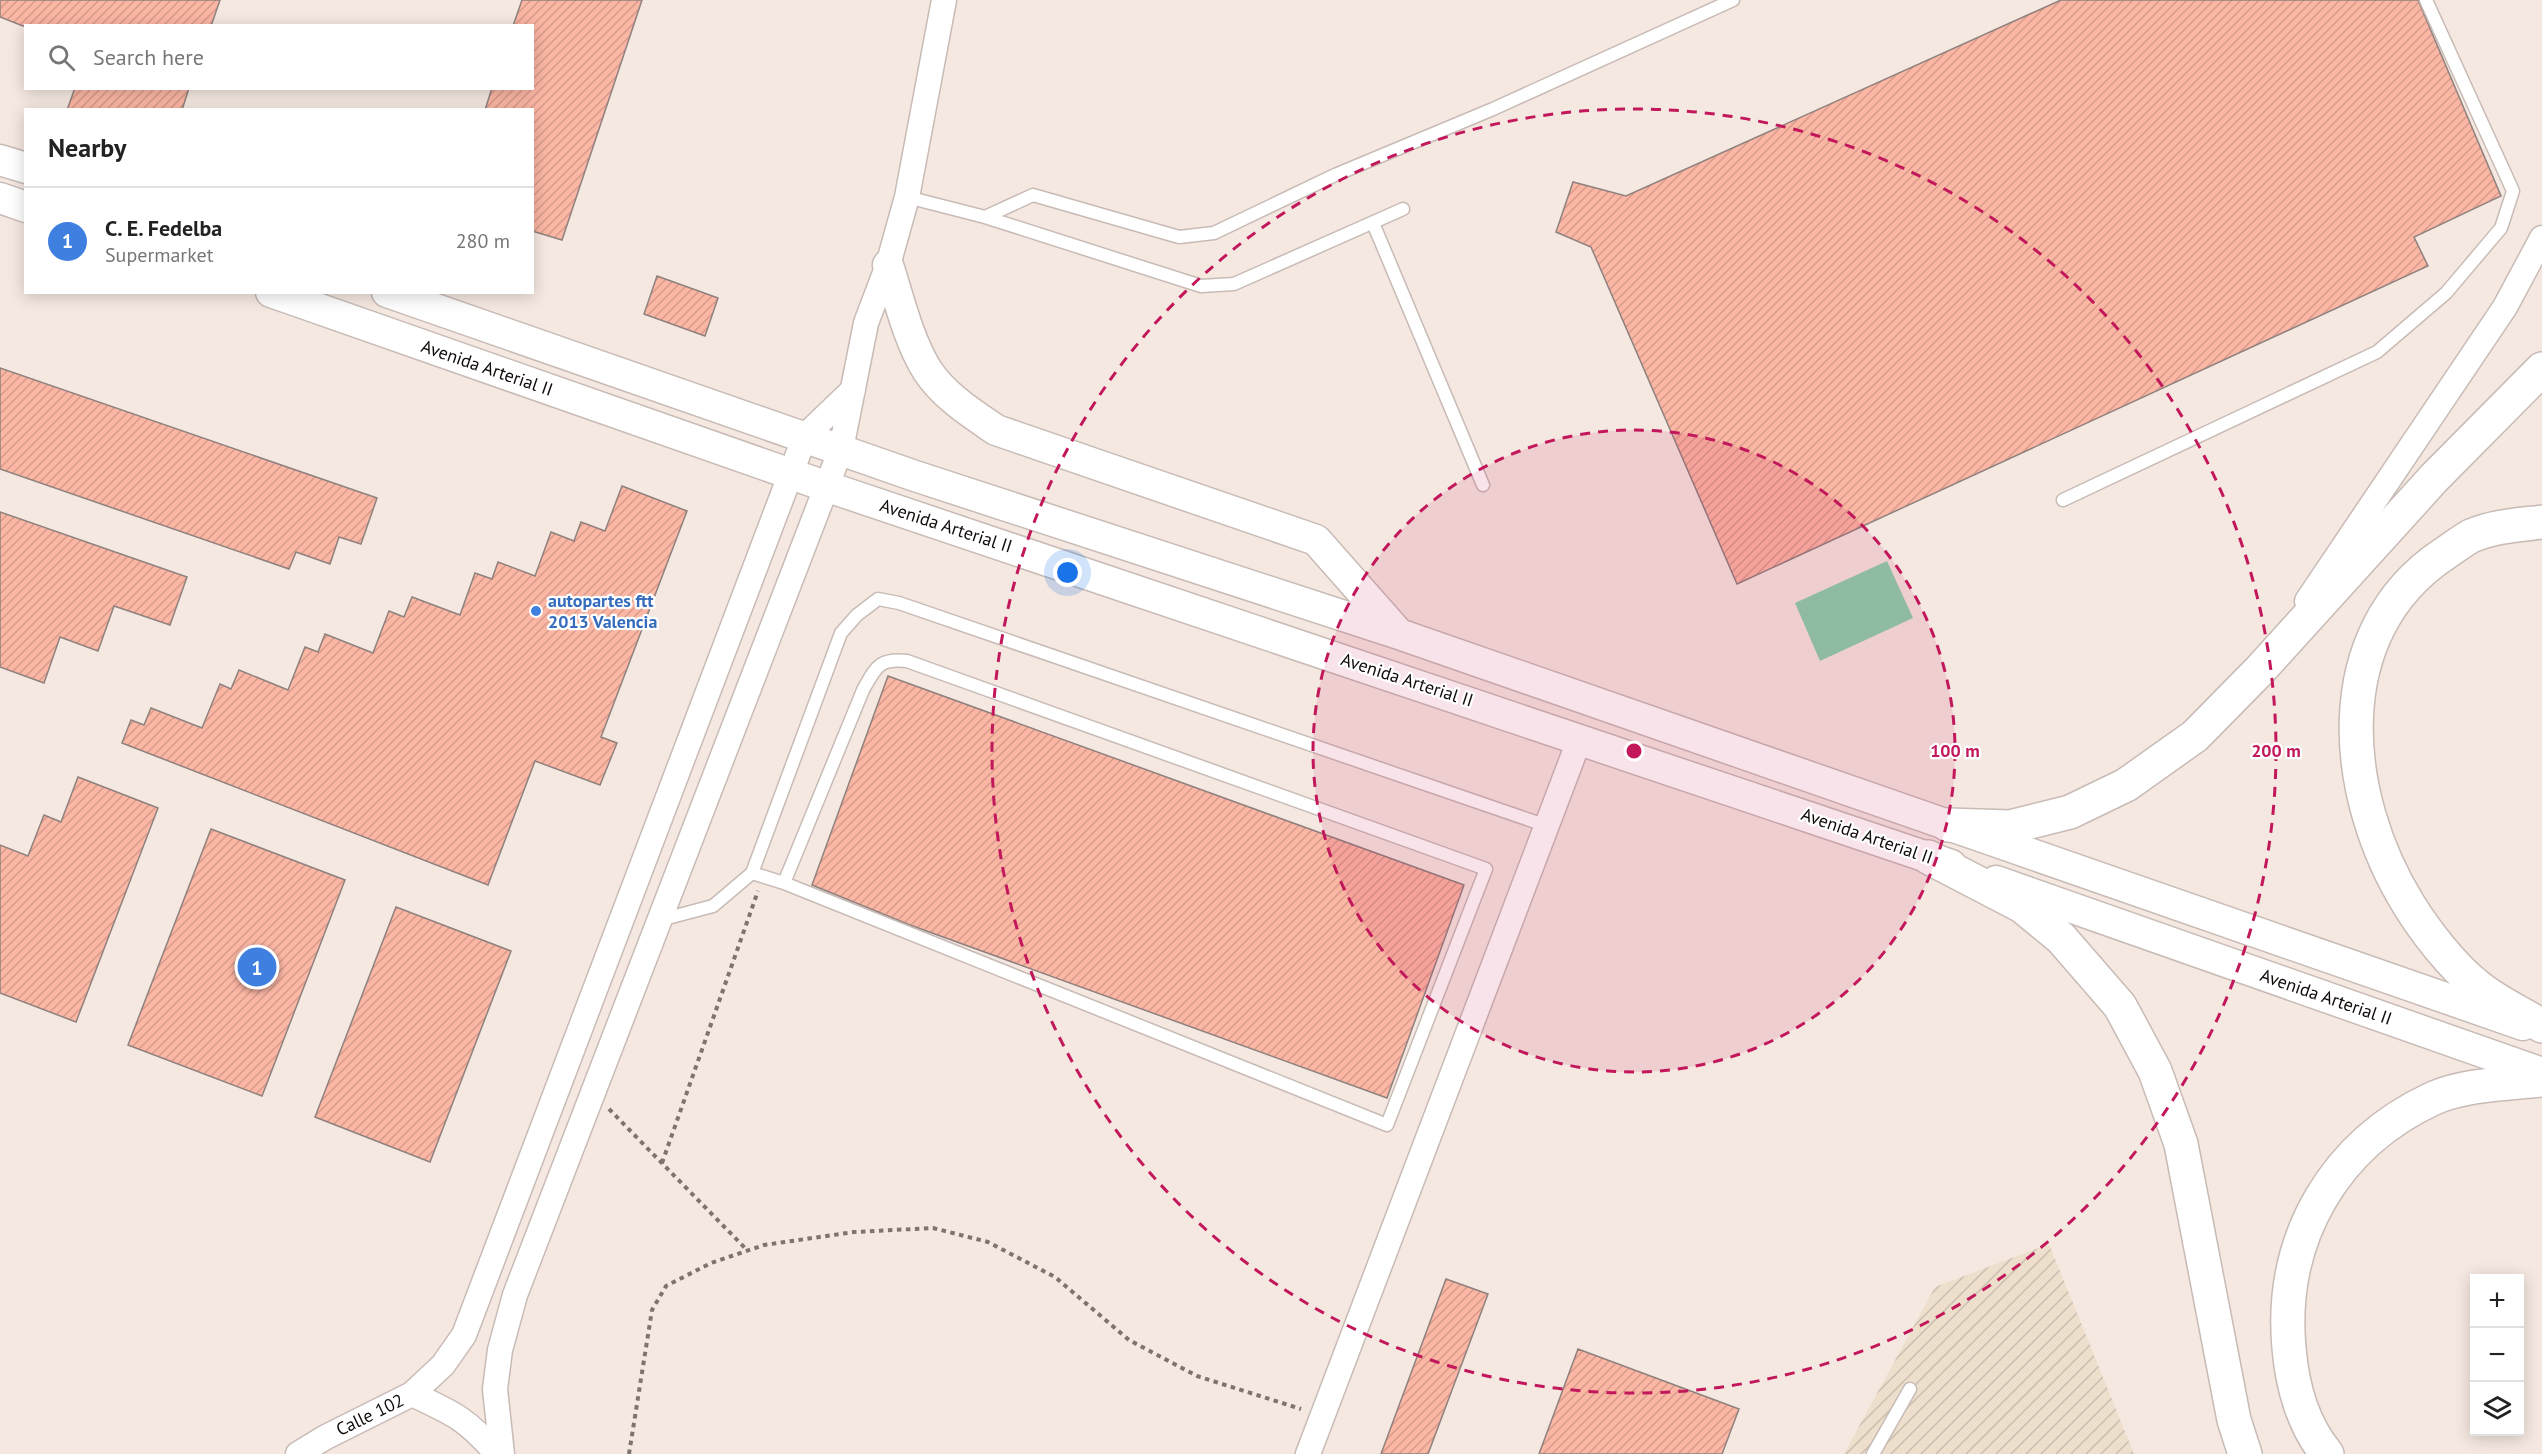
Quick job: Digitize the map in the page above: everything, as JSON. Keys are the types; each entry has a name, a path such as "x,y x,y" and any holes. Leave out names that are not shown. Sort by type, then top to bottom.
{"highway":[{"path":"1948,825 2010,827 2070,812 2126,785 2195,735 2259,671 2434,478 2542,369"},
{"path":"2542,522 2499,527 2470,537 2419,571 2382,616 2365,658 2358,699 2356,741 2362,787 2374,832 2409,906 2438,944 2476,985 2542,1026"},
{"path":"1928,857 2022,906 2061,938 2120,1006 2150,1061 2181,1144 2234,1420 2245,1454"},
{"path":"2327,1454 2303,1412 2291,1369 2286,1320 2292,1265 2308,1220 2331,1181 2356,1151 2384,1128 2414,1109 2436,1097 2464,1089 2542,1080"}],"street":[{"path":"502,1454 495,1389 500,1350 515,1295 841,449 866,323 888,265 907,197 944,0"},
{"path":"0,159 24,167"},
{"path":"0,198 24,206"},
{"path":"2259,671 2505,307 2542,238"},
{"path":"888,265 907,324 927,370 958,404 996,430 1317,540 1399,634"},
{"name":"Avenida Arterial II","path":"276,294 828,487 1580,738 1928,857 2542,1073"},
{"name":"Avenida Arterial II","path":"393,294 915,476 1399,634 2542,1031"},
{"path":"805,436 853,390"},
{"name":"Calle 102","path":"298,1454 326,1437 412,1394 444,1365 464,1335 805,436"},
{"path":"1308,1454 1580,738"},
{"path":"412,1394 453,1413 474,1427 497,1454"}],"lane":[{"path":"985,217 1033,195 1179,237 1215,233 1335,175 1493,109 1733,0"},
{"path":"2063,500 2377,352 2446,293 2501,228 2513,191 2426,0"},
{"path":"907,197 985,217 1201,286 1234,284 1403,209"},
{"path":"1373,223 1483,485"},
{"path":"660,920 712,906 758,875 841,633 857,615 878,599 899,603 1547,826"},
{"path":"758,875 784,883 1387,1125 1486,869 918,665 890,659 876,667 863,690 784,883"},
{"path":"1873,1454 1910,1389"}],"path":[{"path":"662,1163 758,875"},
{"path":"593,1093 747,1250"},
{"path":"629,1454 652,1310 666,1286 711,1263 764,1245 854,1232 933,1228 988,1242 1055,1277 1129,1340 1197,1376 1323,1415"}],"shaded area":[{"path":"2049,1244 2134,1454 1844,1454 1935,1287"}],"green space":[{"path":"1887,561 1913,618 1820,661 1795,603"}],"building":[{"path":"0,0 220,0 212,24 24,24 23,26 0,17"},
{"path":"522,0 642,0 562,240 534,232 534,108 486,108 491,90 534,90 534,24 514,24"},
{"path":"2061,0 2418,0 2501,196 2414,237 2428,266 1737,584 1591,247 1556,232 1573,182 1626,196"},
{"path":"74,90 188,90 183,108 68,108"},
{"path":"657,276 718,298 705,336 644,314"},
{"path":"0,368 377,498 361,544 339,537 330,564 296,552 289,569 0,469"},
{"path":"622,486 687,511 601,737 617,743 600,785 535,761 488,885 122,743 131,720 144,725 151,708 202,728 220,684 231,689 239,670 288,690 305,647 318,652 325,634 373,653 389,611 404,617 412,597 460,615 475,573 492,579 498,562 535,576 551,532 574,541 581,522 605,531"},
{"path":"0,512 187,577 170,625 114,606 98,651 60,637 44,683 0,667"},
{"path":"888,676 1464,885 1387,1098 910,925 812,885"},
{"path":"78,777 158,808 76,1022 0,993 0,845 28,856 44,815 61,822"},
{"path":"211,829 345,880 262,1096 128,1045"},
{"path":"396,907 511,951 430,1162 315,1117"},
{"path":"1446,1279 1488,1294 1428,1454 1381,1454"},
{"path":"1578,1349 1739,1409 1722,1454 1539,1454"}],"place":[{"name":"autopartes ftt 2013 Valencia","path":"536,611"},
{"name":"C. E. Fedelba","path":"257,967"}]}
